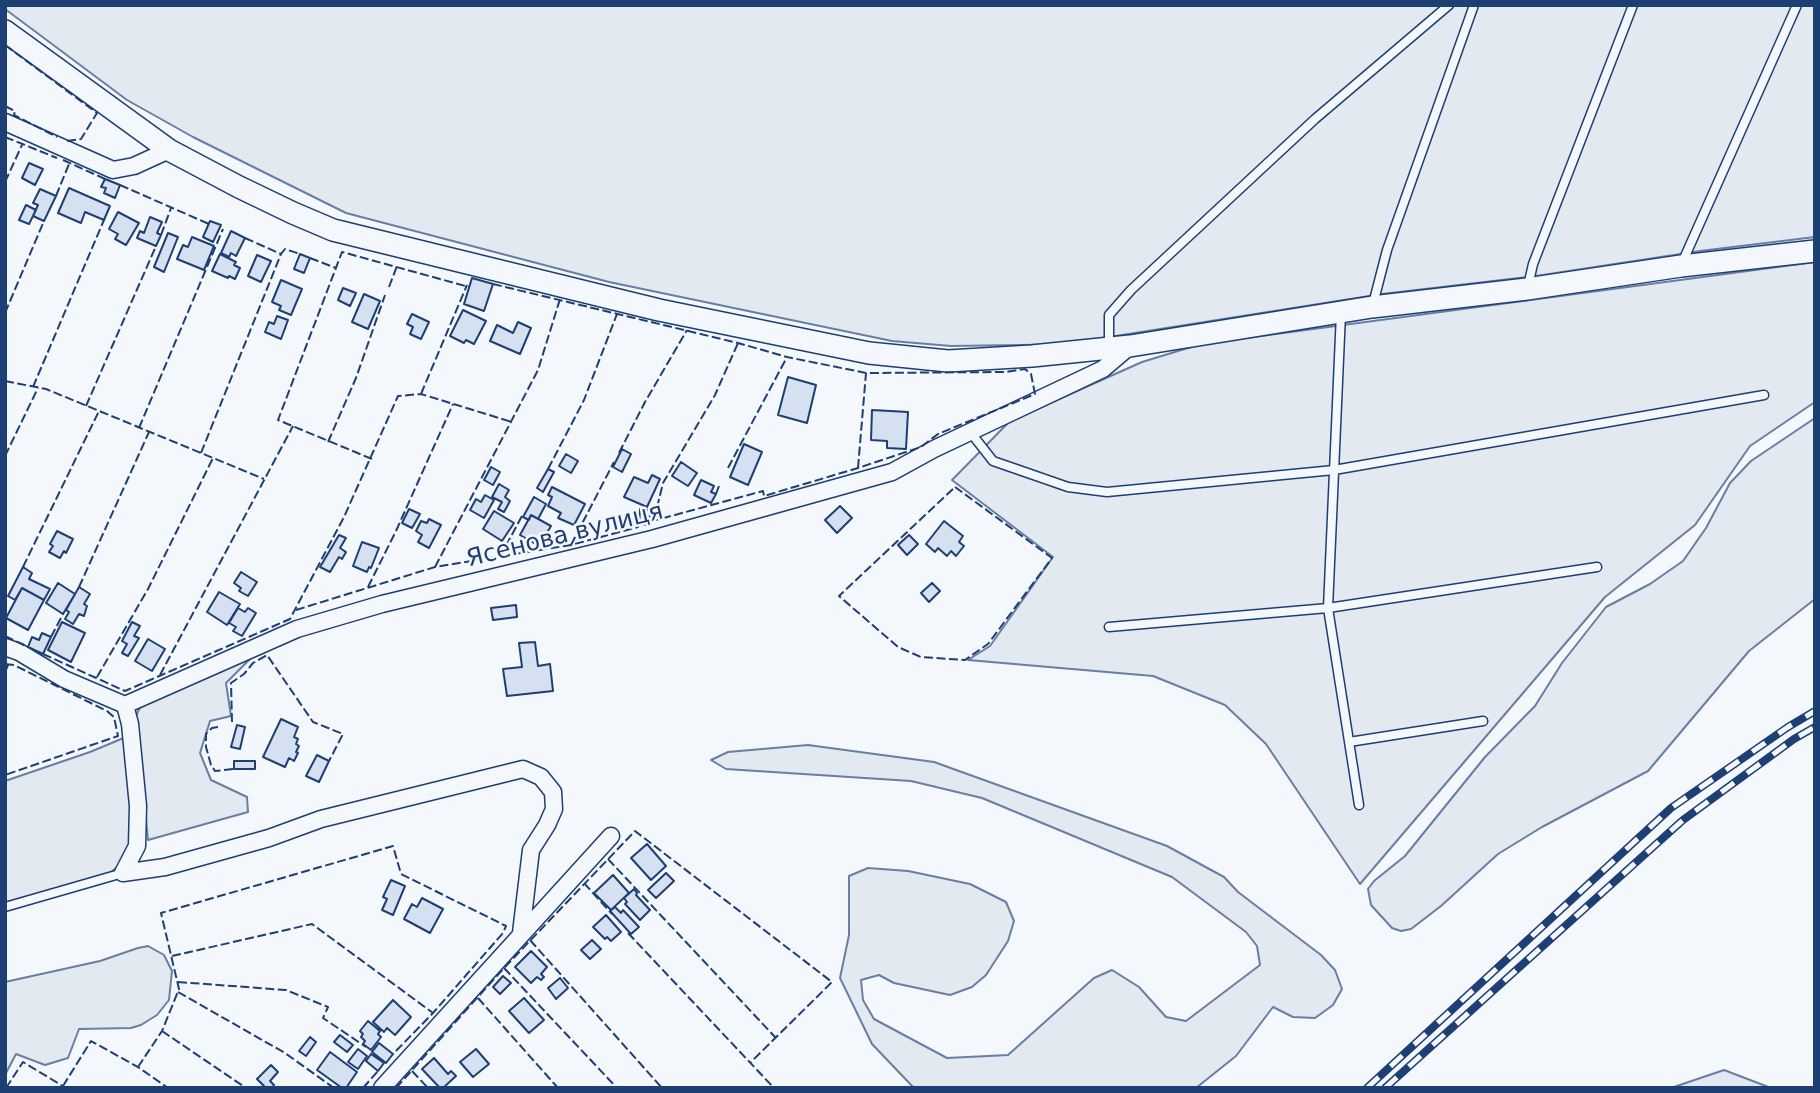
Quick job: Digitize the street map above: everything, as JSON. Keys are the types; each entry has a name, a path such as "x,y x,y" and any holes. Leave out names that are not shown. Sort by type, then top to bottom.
{"street":[{"path":"5,31 169,150 239,187 333,230 659,310 869,353 947,361 1032,356 1120,346 1372,307 1815,251"},
{"path":"5,122 113,170 134,166 169,150"},
{"name":"Ясенова вулиця","path":"125,705 297,629 383,604 652,539 892,472 934,449 1104,369 1120,346"},
{"path":"5,647 19,652 64,679 125,705 130,724 138,806 137,845 123,873"},
{"path":"123,873 165,867 269,838 321,820 523,769 541,777 553,792 554,809 531,849 521,933"},
{"path":"382,1088 611,836"}],"lane":[{"path":"1120,346 1109,315 1132,290 1315,119 1449,5"},
{"path":"1372,307 1387,250 1474,5"},
{"path":"1527,289 1533,264 1633,5"},
{"path":"1681,266 1797,5"},
{"path":"1341,313 1328,608 1359,806"},
{"path":"971,433 993,461 1068,487 1107,492 1334,470 1764,395"},
{"path":"1108,627 1328,608 1597,567"},
{"path":"1349,742 1483,721"},
{"path":"5,907 123,873"}],"shaded area":[{"path":"5,5 1815,5 1815,237 1536,276 1382,294 1103,338 1088,344 951,346 892,341 609,282 346,213 193,137 127,100 5,9"},
{"path":"1815,262 1815,402 1750,446 1695,525 1605,597 1360,884 1266,744 1225,705 1153,676 968,660 990,646 1053,557 952,480 1010,421 1142,362 1201,344"},
{"path":"1815,418 1815,599 1749,651 1648,771 1542,827 1498,854 1441,906 1411,929 1401,931 1392,928 1371,905 1368,889 1374,881 1405,856 1485,757 1535,706 1562,663 1606,607 1650,584 1683,561 1706,528 1730,483 1751,461"},
{"path":"256,653 226,683 231,716 210,721 200,753 211,780 247,797 248,812 148,840 136,716 142,703"},
{"path":"126,737 134,843 124,861 109,874 5,903 5,781"},
{"path":"808,745 934,762 1167,846 1224,877 1238,892 1321,955 1335,970 1342,989 1333,1005 1315,1018 1293,1017 1273,1007 1236,1056 1196,1088 914,1088 872,1044 840,978 849,935 849,876 868,868 908,871 970,884 1006,902 1014,921 1008,941 986,975 972,987 950,995 894,983 879,975 861,980 863,1000 874,1019 947,1058 1008,1055 1094,978 1112,970 1139,987 1166,1017 1186,1021 1260,965 1257,946 1246,932 1172,877 982,798 911,781 726,769 711,760 728,752"},
{"path":"148,946 164,955 172,971 169,1000 157,1015 131,1028 79,1029 68,1058 45,1065 16,1054 5,1075 5,982 100,961"},
{"path":"1724,1070 1771,1088 1671,1088"}],"building":[{"path":"29,163 43,169 35,185 22,178"},
{"path":"105,179 120,185 115,198 104,193 106,188 101,187"},
{"path":"69,188 110,206 104,220 85,212 81,223 58,213"},
{"path":"40,189 56,196 44,221 33,216 38,205 33,203"},
{"path":"26,205 36,210 29,224 19,220"},
{"path":"118,212 139,223 126,245 115,239 118,234 109,229"},
{"path":"150,217 162,222 157,233 161,235 156,246 137,238 140,231 144,233"},
{"path":"210,221 221,225 213,242 203,237"},
{"path":"231,231 245,238 236,256 231,253 229,257 221,253"},
{"path":"168,233 178,237 164,272 154,267"},
{"path":"192,237 214,246 204,270 177,259 183,245 188,247"},
{"path":"220,254 236,262 234,265 240,268 235,279 212,271"},
{"path":"300,254 310,258 304,273 294,269"},
{"path":"257,255 271,261 261,282 248,276"},
{"path":"472,278 493,284 484,311 464,304"},
{"path":"281,280 302,289 291,315 279,310 281,306 272,302"},
{"path":"343,288 356,293 350,306 338,300"},
{"path":"364,294 380,301 368,329 352,322"},
{"path":"463,310 486,321 474,344 466,340 464,343 450,336"},
{"path":"412,314 429,322 421,339 410,334 413,327 407,324"},
{"path":"277,316 288,320 281,339 265,332 269,322 274,324"},
{"path":"518,322 531,328 520,354 490,341 497,325 513,333"},
{"path":"788,377 816,385 807,423 778,415"},
{"path":"872,410 908,412 906,449 887,448 887,441 871,440"},
{"path":"744,444 762,452 748,485 730,477"},
{"path":"622,449 631,454 622,472 613,467"},
{"path":"566,454 578,461 571,473 559,466"},
{"path":"681,462 697,473 688,486 672,476"},
{"path":"491,467 500,472 493,485 484,480"},
{"path":"548,469 554,472 543,492 537,488"},
{"path":"652,475 660,479 647,507 624,497 634,477 648,483"},
{"path":"701,480 714,486 711,492 716,494 711,503 694,495"},
{"path":"499,484 509,490 505,497 510,501 504,512 498,509 502,502 492,497"},
{"path":"552,487 585,504 574,525 558,518 561,513 548,506 552,497 548,495"},
{"path":"485,495 494,500 484,518 470,510 476,499 481,502"},
{"path":"534,497 546,504 538,519 531,515 529,520 523,517"},
{"path":"840,506 852,518 837,533 825,520"},
{"path":"409,509 420,514 412,528 402,523"},
{"path":"640,509 650,510 649,525 639,524"},
{"path":"494,511 514,523 502,541 483,529"},
{"path":"531,515 551,526 539,546 520,535"},
{"path":"429,519 441,525 429,548 418,542 422,535 416,531 421,521 427,523"},
{"path":"944,521 963,536 959,542 964,546 956,556 951,551 947,556 938,548 935,552 926,544"},
{"path":"57,531 73,539 66,553 64,551 60,558 49,552"},
{"path":"339,535 346,538 340,548 346,552 342,559 339,557 330,572 320,567"},
{"path":"909,535 918,544 907,555 898,545"},
{"path":"362,542 379,548 367,572 353,566"},
{"path":"23,567 32,573 29,579 50,589 44,600 22,588 15,600 8,596"},
{"path":"241,572 257,582 248,596 239,591 241,588 234,583"},
{"path":"58,583 75,594 63,614 46,603"},
{"path":"932,583 940,591 929,602 921,593"},
{"path":"79,587 90,594 84,604 87,606 84,616 79,614 73,624 65,619 69,612 66,610"},
{"path":"22,588 44,600 28,630 6,618"},
{"path":"219,592 240,604 227,625 207,612"},
{"path":"516,605 517,617 493,620 491,608"},
{"path":"238,608 245,612 248,608 256,613 242,636 233,631 236,627 229,623"},
{"path":"62,622 85,633 71,662 48,650"},
{"path":"132,622 140,626 134,636 139,638 128,656 122,653 127,644 122,641"},
{"path":"42,633 51,637 43,654 28,647 32,637 39,640"},
{"path":"148,639 165,649 152,671 135,661"},
{"path":"535,642 538,666 550,664 553,691 507,696 503,669 522,667 519,643"},
{"path":"281,719 298,727 294,737 298,739 298,753 294,761 289,758 285,767 263,757"},
{"path":"237,725 245,727 240,749 231,747"},
{"path":"317,755 329,761 319,782 306,776"},
{"path":"234,761 255,761 255,769 234,769"},
{"path":"647,844 666,866 651,880 631,858"},
{"path":"666,873 674,881 656,898 648,890"},
{"path":"613,875 629,893 611,910 594,893"},
{"path":"391,880 405,886 393,915 382,910 387,899 383,897"},
{"path":"634,889 650,910 640,920 625,904 627,902 624,898"},
{"path":"422,898 443,909 430,933 404,919 412,904 417,907"},
{"path":"615,907 621,913 623,910 639,927 631,934 610,911"},
{"path":"606,915 621,932 611,941 607,937 605,939 593,927"},
{"path":"592,940 601,949 590,959 581,950"},
{"path":"531,951 547,967 541,974 544,977 541,980 537,977 531,983 515,967"},
{"path":"503,976 511,983 500,994 493,987"},
{"path":"560,978 568,988 556,999 548,988"},
{"path":"524,998 544,1020 529,1033 509,1011"},
{"path":"393,1000 411,1017 395,1035 387,1028 384,1032 373,1022"},
{"path":"368,1021 380,1031 378,1034 381,1037 371,1050 363,1044 365,1041 360,1031"},
{"path":"340,1035 353,1045 347,1052 334,1042"},
{"path":"310,1037 316,1042 306,1056 299,1051"},
{"path":"379,1043 393,1054 386,1063 372,1052"},
{"path":"358,1049 367,1056 358,1069 348,1062"},
{"path":"476,1049 489,1064 473,1077 460,1062"},
{"path":"330,1052 357,1072 346,1088 342,1088 317,1070"},
{"path":"371,1054 384,1063 378,1071 366,1061"},
{"path":"434,1058 448,1074 451,1071 456,1076 443,1088 422,1069"},
{"path":"271,1065 278,1072 270,1081 274,1085 272,1088 262,1088 264,1086 257,1079"}],"railway":[{"path":"1367,1088 1671,808 1815,711"},
{"path":"1385,1088 1683,820 1794,739 1815,727"}],"fence":[{"path":"5,45 97,113 81,139 67,141"},
{"path":"5,106 15,111 14,115 57,137"},
{"path":"5,137 57,158"},
{"path":"5,182 22,145"},
{"path":"63,160 105,179"},
{"path":"56,196 69,164"},
{"path":"120,185 209,224"},
{"path":"161,235 171,208"},
{"path":"33,387 104,220"},
{"path":"5,313 44,221"},
{"path":"139,428 223,229"},
{"path":"245,238 281,254 285,249 300,254"},
{"path":"86,406 156,246"},
{"path":"372,459 278,420 342,252 469,287"},
{"path":"201,453 281,254"},
{"path":"310,258 336,268"},
{"path":"389,287 397,266"},
{"path":"493,284 787,357 866,373 1005,372 1025,369 1031,374 1035,394 938,434 921,447 764,496 763,491 649,522"},
{"path":"421,394 467,285"},
{"path":"328,442 356,378 385,295"},
{"path":"435,567 538,370 560,299"},
{"path":"548,469 584,400 617,314"},
{"path":"619,453 687,330"},
{"path":"654,520 663,483 715,395 738,343"},
{"path":"728,468 787,357"},
{"path":"858,468 866,373"},
{"path":"5,381 46,389 264,479"},
{"path":"5,456 38,388"},
{"path":"43,654 125,691 290,619 344,517 398,396 421,394 512,422"},
{"path":"368,587 453,404"},
{"path":"23,567 99,411"},
{"path":"160,675 293,426"},
{"path":"79,587 149,432"},
{"path":"97,677 148,589 213,458"},
{"path":"571,545 614,462"},
{"path":"716,494 719,486"},
{"path":"955,487 1052,558 988,644 965,660 921,657 898,647 839,596 955,487"},
{"path":"500,557 523,514"},
{"path":"296,610 435,567 571,545 638,527 639,524"},
{"path":"51,637 63,614"},
{"path":"5,636 28,647"},
{"path":"232,722 231,683 253,663 267,655 313,722 343,734 329,761"},
{"path":"5,664 14,665 107,711 114,717 118,736 5,775"},
{"path":"5,672 8,665"},
{"path":"218,727 212,728 206,734 211,765 215,771 234,769"},
{"path":"396,1088 504,968 635,831 832,982 751,1062"},
{"path":"138,1067 162,1031 179,989 161,913 393,846 401,874 506,926 503,933 433,1013 393,1054"},
{"path":"608,859 775,1037"},
{"path":"584,883 612,914"},
{"path":"172,956 312,924 433,1013"},
{"path":"628,933 774,1088"},
{"path":"530,940 662,1088"},
{"path":"504,968 617,1088"},
{"path":"178,982 286,990 328,1007 323,1018 366,1047"},
{"path":"178,992 285,1053 334,1088"},
{"path":"478,998 558,1088"},
{"path":"162,1031 246,1088"},
{"path":"63,1086 91,1041 138,1067 168,1088"},
{"path":"6,1088 23,1062 66,1088"},
{"path":"363,1088 378,1071"},
{"path":"412,1071 428,1088"}]}
